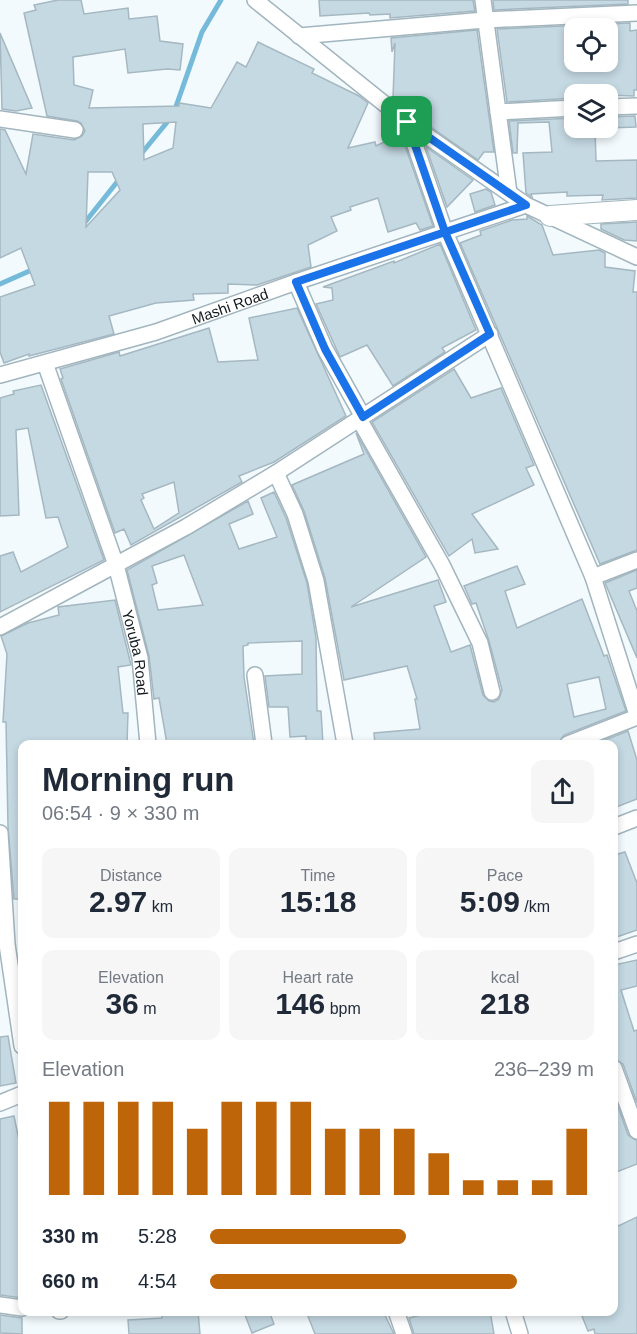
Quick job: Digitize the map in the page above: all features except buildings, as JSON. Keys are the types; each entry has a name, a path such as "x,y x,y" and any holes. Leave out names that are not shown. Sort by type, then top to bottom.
{"street":[{"path":"255,0 407,122 526,205 637,257"},
{"path":"483,0 509,193"},
{"path":"299,36 485,20 637,14"},
{"path":"618,107 637,106"},
{"path":"498,111 564,108"},
{"path":"0,119 75,130"},
{"path":"407,122 445,232 593,577 637,716 578,740"},
{"name":"Mashi Road","path":"0,375 156,332 296,282 526,205"},
{"path":"550,216 637,210"},
{"path":"296,282 325,349 442,565 480,643 492,692"},
{"path":"0,627 116,565 276,473 490,334"},
{"name":"Yoruba Road","path":"45,363 116,565 140,658 148,740"},
{"path":"276,473 295,514 316,581 344,740"},
{"path":"593,577 637,560"},
{"path":"255,675 263,740"},
{"path":"618,825 637,818"},
{"path":"0,833 7,944 18,1019"},
{"path":"618,951 637,944"},
{"path":"618,1079 637,1131"},
{"path":"0,1102 18,1095"},
{"path":"0,1305 18,1307"},
{"path":"398,1316 404,1334"},
{"path":"515,1316 520,1334"}],"waterway":[{"path":"141,154 173,115 202,32 221,0"},
{"path":"82,226 121,177"},
{"path":"0,284 34,269"}],"route":[{"path":"407,122 445,232 490,334 363,417 325,349 296,282 445,232 526,205 407,122"}]}
